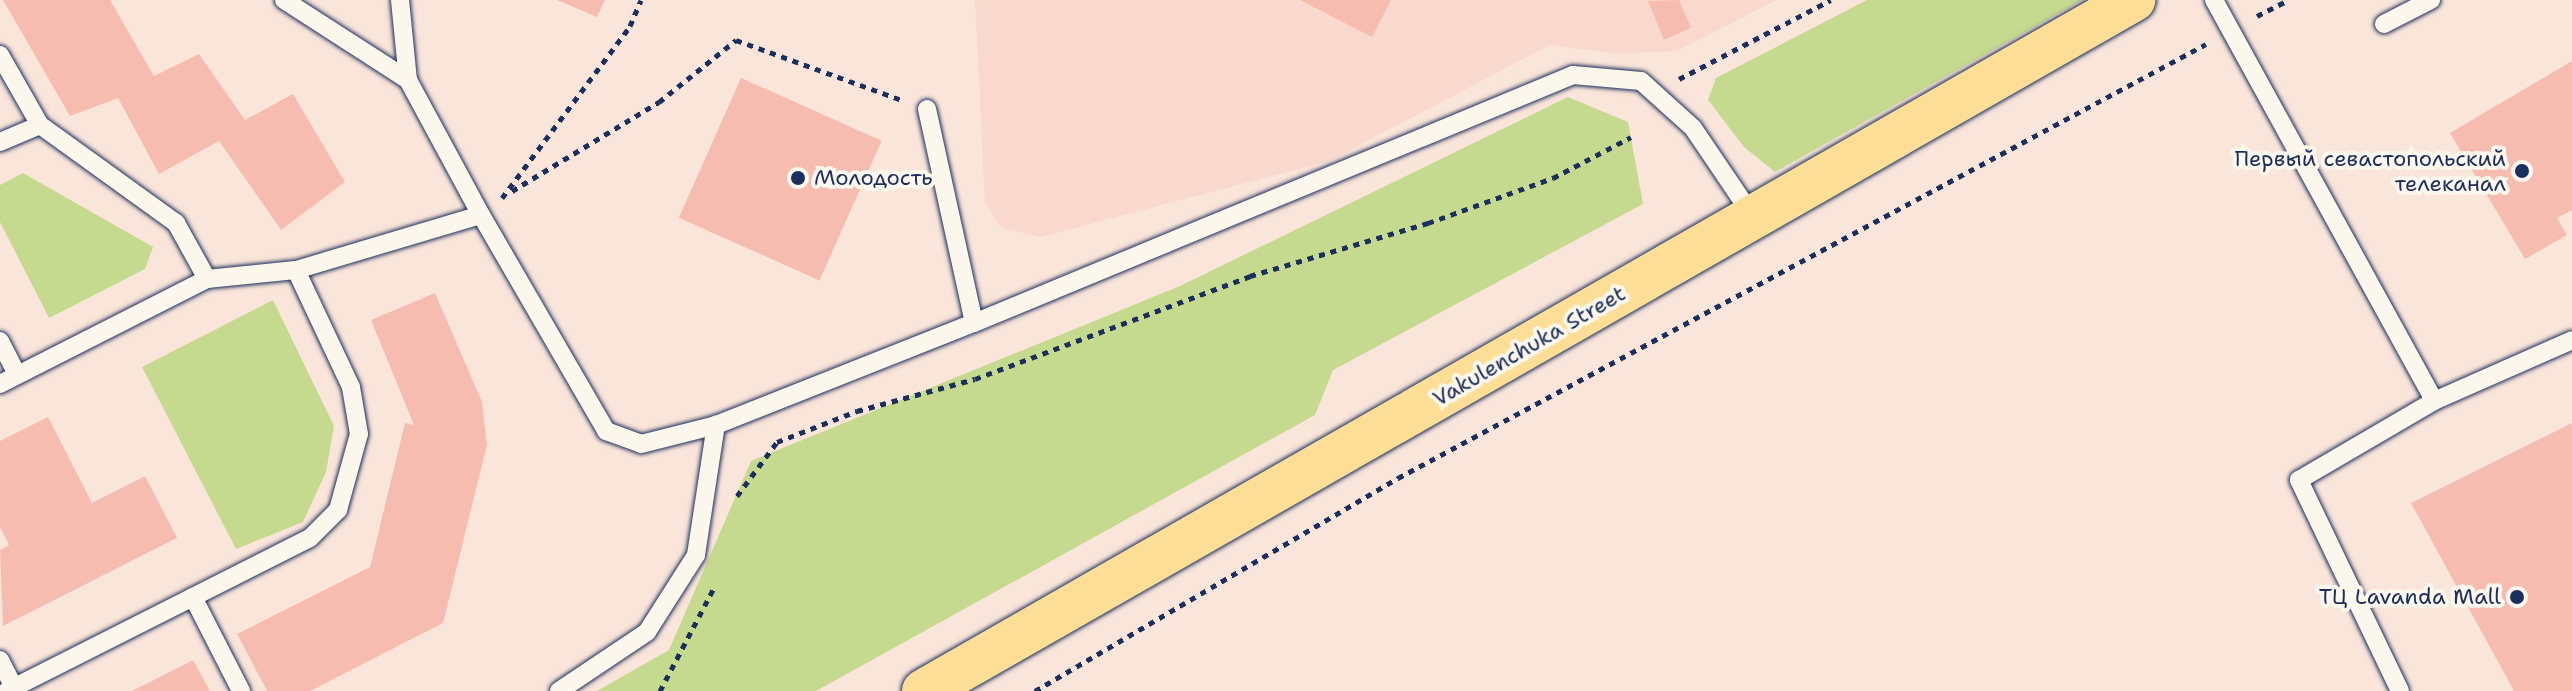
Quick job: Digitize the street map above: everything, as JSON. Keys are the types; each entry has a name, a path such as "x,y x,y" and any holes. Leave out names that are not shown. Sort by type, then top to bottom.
{"main road":[{"name":"Vakulenchuka Street","path":"924,691 2133,0"}],"lane":[{"path":"284,0 408,80"},
{"path":"400,0 408,80 481,215 606,431 641,444 716,425 974,323 1573,75 1641,81 1693,128 1754,218"},
{"path":"2214,0 2434,401"},
{"path":"2384,24 2431,0"},
{"path":"0,55 40,125 176,223 207,279"},
{"path":"927,109 974,323"},
{"path":"0,142 40,125"},
{"path":"0,341 8,380 207,279 296,270 481,215"},
{"path":"0,660 11,689 310,538 338,510 359,434 351,387 296,270"},
{"path":"2400,691 2299,480 2434,401 2572,340"},
{"path":"559,691 647,632 696,555 716,425"},
{"path":"193,597 241,691"}],"path":[{"path":"512,191 630,26 641,0"},
{"path":"1653,92 1831,0"},
{"path":"1035,691 1398,478 2288,0"},
{"path":"481,215 512,191 659,102 736,40 927,109"},
{"path":"733,501 777,442 857,411 975,379 1250,276 1428,223 1553,178 1631,137"},
{"path":"660,691 722,571"}],"shaded area":[{"path":"975,0 1777,0 1677,51 1618,54 1550,45 1329,161 1040,237 1002,228 985,204"}],"green space":[{"path":"1867,0 2082,0 1775,172 1744,147 1708,100 1716,78"},
{"path":"1568,97 1628,122 1643,204 1333,370 1315,415 816,691 597,691 669,650 751,461 1180,286"},
{"path":"23,173 153,247 145,269 49,318 0,222 0,185"},
{"path":"273,300 334,426 326,472 303,522 236,549 142,367"}],"building":[{"path":"3,0 110,0 154,76 199,54 245,120 293,94 345,182 281,230 219,141 159,174 118,98 70,116"},
{"path":"557,0 605,0 597,17"},
{"path":"1300,0 1391,0 1372,37"},
{"path":"1679,0 1691,28 1664,40 1648,1"},
{"name":"Первый севастопольский телеканал","path":"2572,61 2572,210 2557,218 2567,235 2525,259 2450,133"},
{"path":"741,78 882,141 819,280 679,218"},
{"path":"435,293 482,402 487,445 443,623 310,691 267,691 237,634 370,567 405,423 414,425 371,320"},
{"path":"48,417 92,503 145,476 177,538 3,626 0,550 9,545 0,527 0,441"},
{"name":"ТЦ Lavanda Mall","path":"2572,423 2572,691 2514,691 2411,503"},
{"path":"193,660 210,691 132,691 156,679"}],"place":[{"name":"Первый севастопольский телеканал","path":"2522,171"},
{"name":"Молодость","path":"798,178"},
{"name":"ТЦ Lavanda Mall","path":"2517,597"}]}
